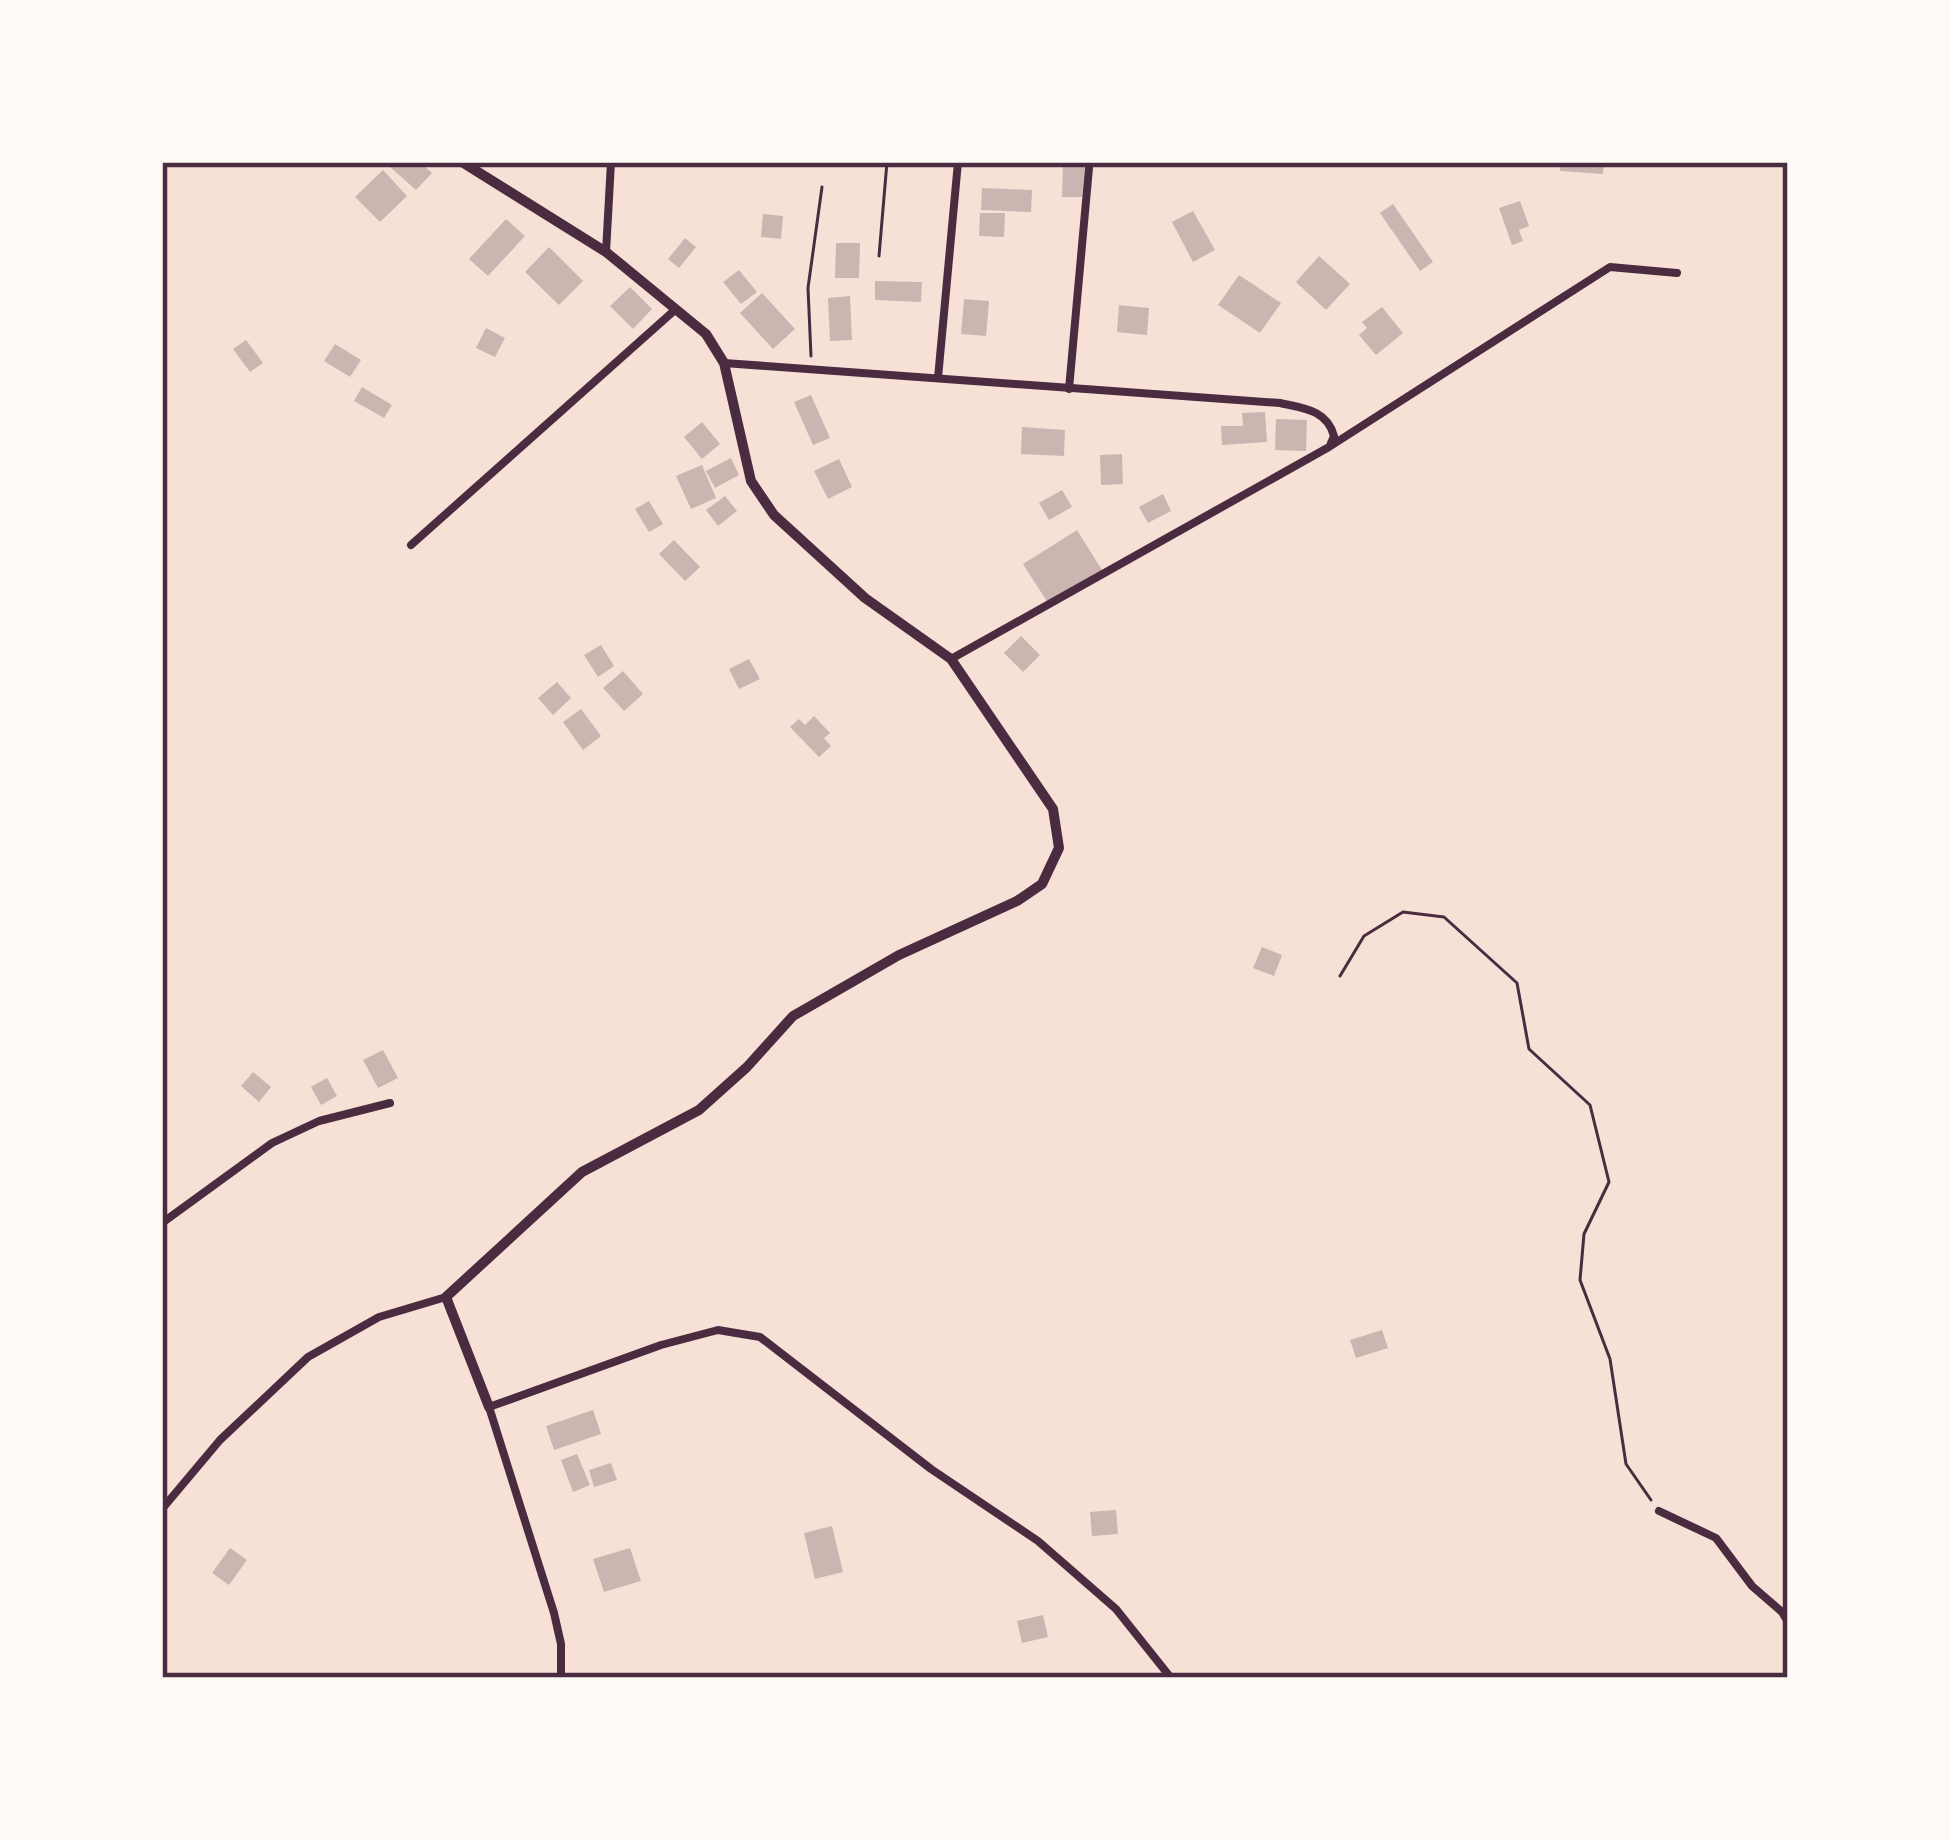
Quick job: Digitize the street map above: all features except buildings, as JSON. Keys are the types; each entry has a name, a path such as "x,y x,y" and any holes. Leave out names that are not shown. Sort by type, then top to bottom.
{"street":[{"path":"162,1509 220,1440 308,1357 380,1318 446,1297 582,1172 699,1110 793,1016 899,955 1016,901 1042,884 1059,848 1053,809 951,659 866,598 774,515 752,481 724,364 706,334 606,252 462,162"},
{"path":"606,252 611,162"},
{"path":"938,378 958,162"},
{"path":"1069,389 1089,168"},
{"path":"951,659 1329,447 1610,267 1677,273"},
{"path":"411,545 676,309"},
{"path":"724,364 1280,403 1311,409 1332,427 1329,447"},
{"path":"162,1223 272,1143 319,1121 389,1102"},
{"path":"446,1297 489,1407 554,1613 561,1678"},
{"path":"489,1407 661,1345 718,1330 760,1337 932,1469 1038,1540 1116,1609 1171,1678"},
{"path":"1659,1511 1716,1538 1752,1586 1788,1622"}],"path":[{"path":"879,256 887,162"},
{"path":"812,369 808,288 822,187"},
{"path":"1340,976 1364,936 1403,912 1444,917 1516,983 1528,1048 1590,1105 1609,1182 1584,1234 1580,1280 1610,1359 1626,1464 1659,1511"}]}
